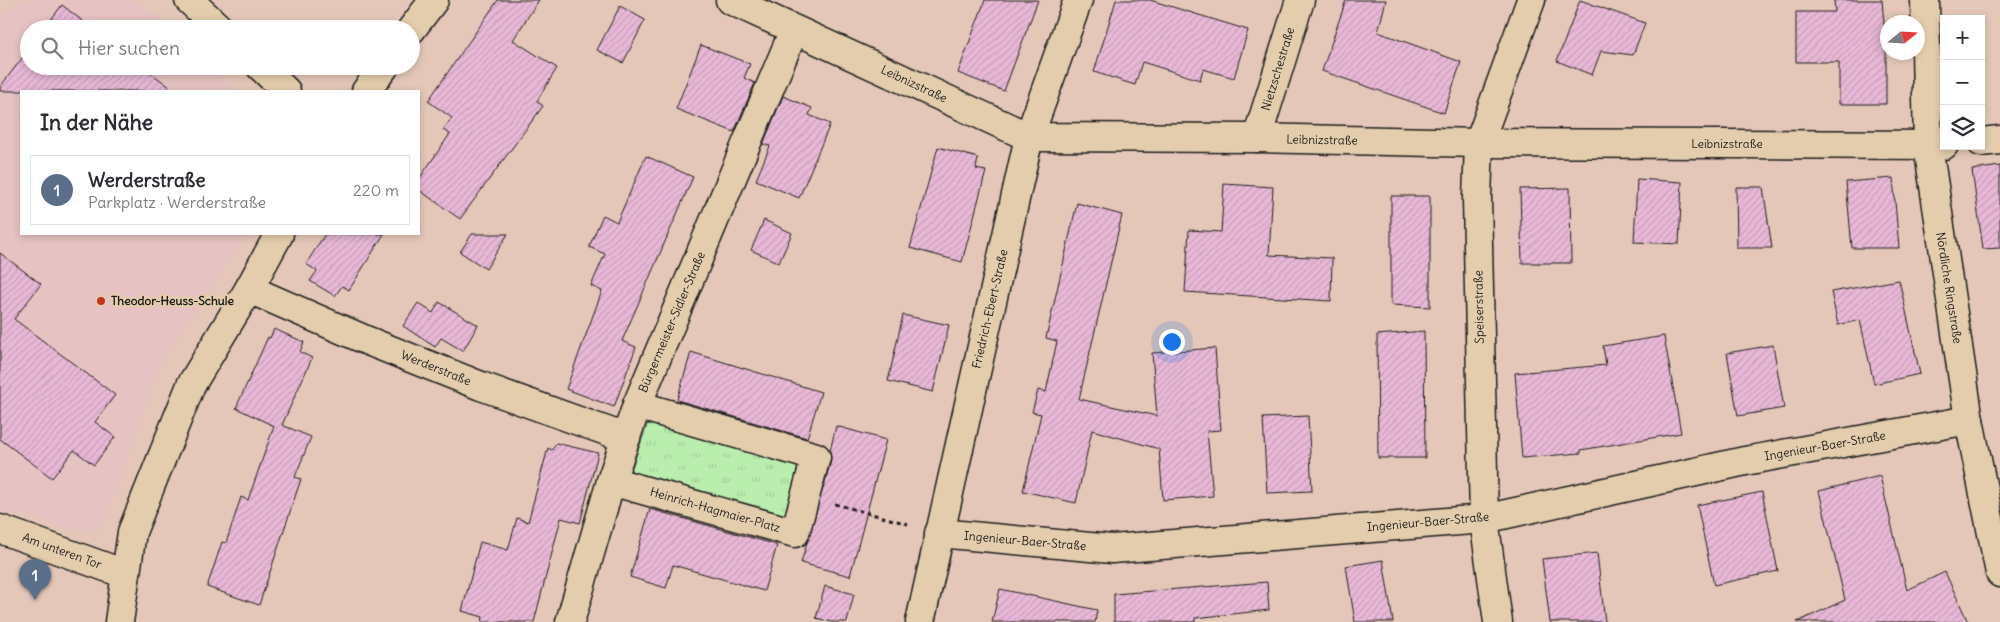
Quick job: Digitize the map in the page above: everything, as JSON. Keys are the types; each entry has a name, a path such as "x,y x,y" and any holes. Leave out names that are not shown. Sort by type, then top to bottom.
{"street":[{"path":"189,0 210,20"},
{"path":"419,20 434,0"},
{"name":"Leibnizstraße","path":"730,0 1029,137 1257,138 1480,143 1936,145"},
{"name":"Friedrich-Ebert-Straße","path":"920,622 1029,137 1078,0"},
{"name":"Nietzschestraße","path":"1257,138 1300,0"},
{"name":"Speiserstraße","path":"1498,622 1484,519 1477,199 1480,143 1531,0"},
{"name":"Nördliche Ringstraße","path":"1925,0 1936,145 1969,420 2000,573"},
{"name":"Bürgermeister-Sidler-Straße","path":"570,622 611,481 637,405 794,30"},
{"path":"269,75 285,90"},
{"path":"367,90 378,75"},
{"path":"1985,142 2000,140"},
{"path":"119,622 132,532 191,385 249,290 278,235"},
{"name":"Werderstraße","path":"249,290 472,383 626,438"},
{"name":"Heinrich-Hagmaier-Platz","path":"611,481 795,533 816,457 637,405"},
{"name":"Ingenieur-Baer-Straße","path":"939,533 1112,549 1484,519 1745,461 1969,420"},
{"name":"Am unteren Tor","path":"0,528 125,574"}],"path":[{"path":"806,495 885,518"}],"shaded area":[{"name":"Theodor-Heuss-Schule","path":"18,0 138,0 160,20 20,20 20,75 220,75 236,90 20,90 20,235 245,235 159,367 116,494 99,531 65,528 21,513 0,513 0,17"}],"green space":[{"path":"648,423 800,465 785,516 631,471"}],"building":[{"path":"498,0 539,0 513,40 557,68 537,101 543,106 460,219 420,191 420,178 450,134 443,130 452,118 428,101"},
{"path":"985,0 1038,0 1004,91 958,73"},
{"path":"1116,0 1150,0 1248,30 1234,78 1203,69 1200,80 1142,62 1135,85 1094,72"},
{"path":"1346,0 1386,0 1378,32 1461,62 1444,113 1322,71"},
{"path":"1580,0 1645,23 1633,55 1601,51 1592,75 1557,61"},
{"path":"1834,0 1882,0 1883,15 1880,15 1880,60 1886,60 1886,104 1839,104 1839,62 1796,62 1796,12 1835,12"},
{"path":"62,5 81,20 51,20"},
{"path":"620,6 645,20 623,63 597,50"},
{"path":"701,45 750,64 744,78 755,83 734,132 676,109"},
{"path":"20,61 20,75 154,75 174,90 0,91 0,87"},
{"path":"783,96 812,108 809,115 830,124 799,198 756,180 770,146 763,144"},
{"path":"938,147 978,158 976,169 986,171 962,262 910,248"},
{"path":"646,156 693,177 622,341 636,347 614,407 566,389 602,291 591,286 605,254 589,247 603,215 617,222"},
{"path":"2000,166 2000,248 1983,249 1972,170"},
{"path":"1893,178 1899,248 1852,248 1846,182"},
{"path":"1637,179 1682,182 1679,244 1634,242"},
{"path":"1224,184 1273,187 1269,255 1332,258 1331,301 1185,292 1189,230 1221,232"},
{"path":"1736,187 1763,187 1772,248 1737,248"},
{"path":"1570,188 1571,263 1522,263 1520,189"},
{"path":"1391,196 1430,196 1430,307 1391,305"},
{"path":"1077,203 1122,215 1079,399 1157,416 1152,353 1215,348 1221,430 1207,431 1213,496 1163,500 1159,449 1092,430 1076,503 1023,491 1041,414 1032,412 1038,390 1046,392 1057,341 1046,338"},
{"path":"764,220 792,233 779,263 751,250"},
{"path":"472,234 508,234 486,269 460,252"},
{"path":"324,235 383,235 349,290 342,286 335,296 310,281 317,271 306,264"},
{"path":"0,253 41,284 14,319 115,395 95,422 115,437 94,465 74,450 52,478 0,439"},
{"path":"1899,280 1920,374 1874,384 1860,320 1838,325 1831,292"},
{"path":"439,302 478,325 463,351 441,338 435,347 403,326 418,303 433,313"},
{"path":"903,315 949,325 933,392 888,381"},
{"path":"274,329 304,342 300,352 312,358 282,425 311,437 295,477 301,479 259,605 207,587 222,542 226,543 241,497 248,500 274,426 236,408 268,337 270,338"},
{"path":"1424,331 1425,458 1378,458 1377,335"},
{"path":"1664,336 1681,433 1581,450 1581,453 1522,458 1515,373 1606,365 1603,346"},
{"path":"1773,345 1784,408 1738,416 1727,353"},
{"path":"691,352 821,392 807,438 677,400"},
{"path":"1308,416 1312,491 1267,493 1263,418"},
{"path":"836,426 886,440 850,576 801,563 831,461 830,451"},
{"path":"556,443 598,453 580,523 561,518 534,622 482,622 483,617 462,611 480,542 508,550 517,518 528,522 548,448 552,450"},
{"path":"1880,476 1907,590 1945,572 1968,622 1797,622 1845,600 1819,491"},
{"path":"1762,492 1778,571 1714,585 1697,505"},
{"path":"650,509 777,545 764,591 673,565 666,588 630,577"},
{"path":"1597,553 1605,622 1550,622 1542,559"},
{"path":"1383,560 1393,622 1355,622 1346,566"},
{"path":"1267,582 1269,610 1195,618 1195,622 1114,622 1114,594"},
{"path":"825,586 854,594 847,622 832,622 816,618"},
{"path":"1000,589 1097,610 1095,622 992,622"}],"place":[{"name":"Theodor-Heuss-Schule","path":"101,301"},
{"name":"Werderstraße","path":"35,600"}]}
